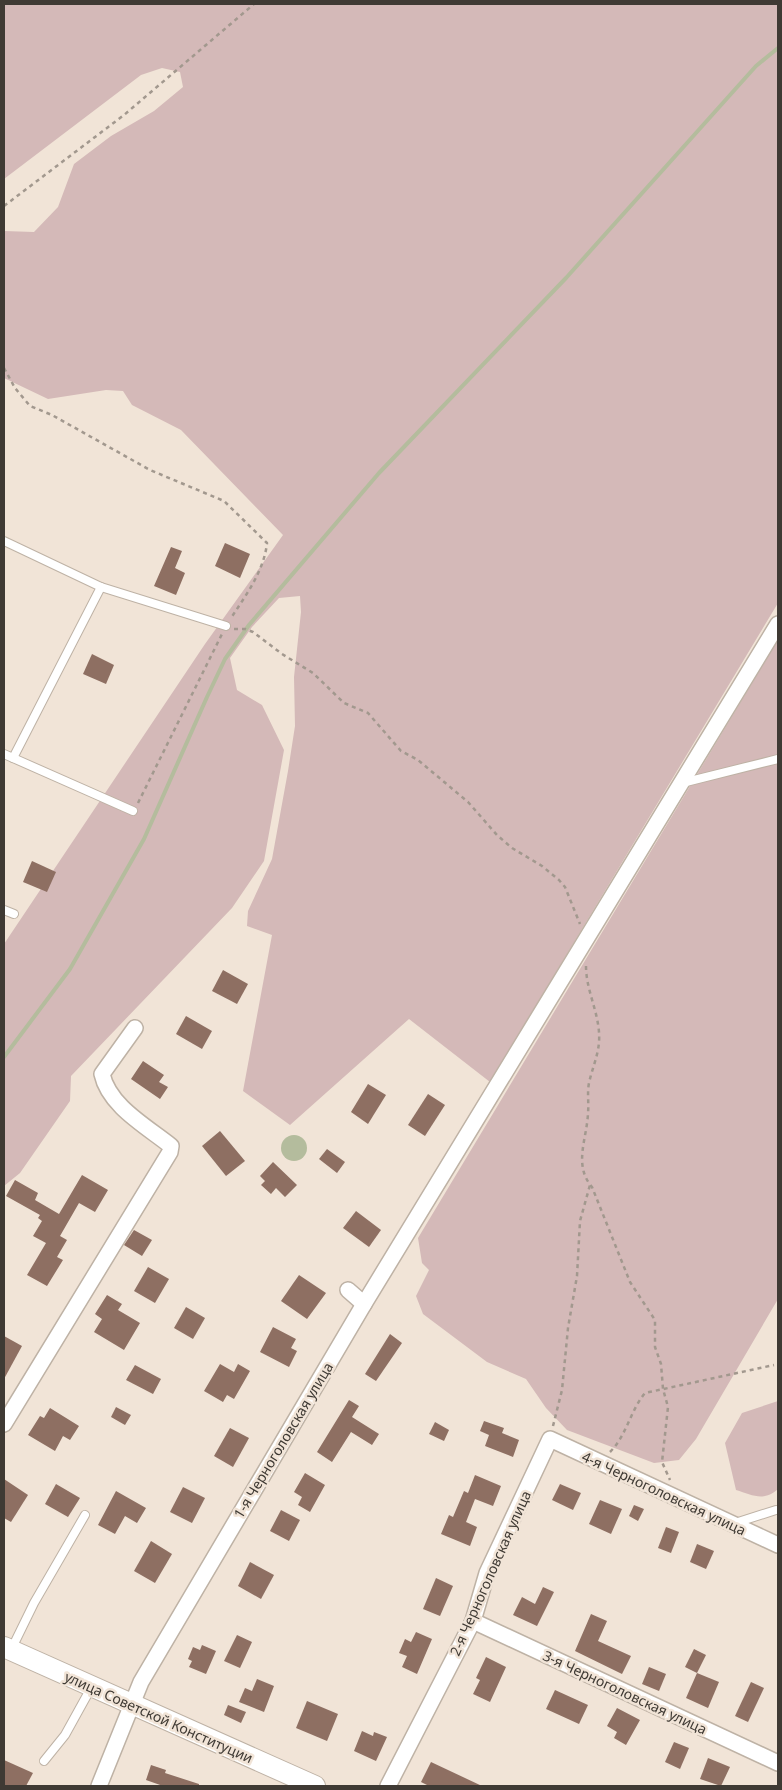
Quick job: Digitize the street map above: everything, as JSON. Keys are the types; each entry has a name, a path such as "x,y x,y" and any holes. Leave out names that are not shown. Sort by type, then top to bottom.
{"street":[{"name":"1-я Черноголовская улица","path":"99,1786 130,1705 141,1682 364,1304 778,624"},
{"path":"4,1424 170,1152 171,1146 112,1098 104,1087 102,1074 135,1028"},
{"path":"348,1290 364,1304"},
{"name":"4-я Черноголовская улица","path":"550,1440 778,1545"},
{"name":"2-я Черноголовская улица","path":"388,1786 472,1621 487,1574 550,1440"},
{"name":"3-я Черноголовская улица","path":"472,1621 778,1763"},
{"name":"улица Советской Конституции","path":"7,1648 91,1688 315,1786"}],"lane":[{"path":"4,541 101,587 226,626"},
{"path":"13,758 101,587"},
{"path":"4,754 134,811"},
{"path":"682,783 778,759"},
{"path":"4,910 14,914"},
{"path":"731,1524 778,1512"},
{"path":"7,1648 85,1515"},
{"path":"44,1760 65,1735 91,1688"}],"path":[{"path":"4,206 124,115 254,4"},
{"path":"4,368 15,388 30,406 52,415 150,470 224,500 267,543 266,553 256,577 226,626 134,811"},
{"path":"226,626 253,632 282,654 313,673 344,703 368,713 401,751 418,760 468,802 497,836 512,848 542,866 559,880 565,887 579,923 587,936"},
{"path":"584,960 587,982 599,1027 600,1042 589,1081 588,1114 584,1131 582,1163 584,1177 590,1184 630,1282 655,1320 655,1348 661,1364 663,1389 668,1407 662,1462 684,1502"},
{"path":"550,1440 562,1390 568,1328 577,1276 580,1221 590,1184"},
{"path":"593,1460 610,1452 620,1442 629,1419 645,1393 774,1365"}],"shaded area":[{"path":"4,4 778,4 778,603 490,1082 409,1019 290,1125 243,1091 272,935 247,926 248,911 272,859 295,726 294,677 301,612 300,596 279,598 252,627 230,658 237,690 262,705 284,750 264,861 232,908 71,1076 70,1101 20,1173 4,1186 4,944 205,644 283,535 181,430 132,405 123,391 106,390 48,399 4,378 4,231 34,232 58,207 74,164 111,136 154,111 183,87 180,72 162,68 141,75 4,179"},
{"path":"778,640 778,1299 696,1439 679,1460 654,1463 567,1430 546,1408 526,1379 487,1362 423,1314 416,1296 429,1270 422,1263 418,1238"},
{"path":"294,1135 303,1139 307,1148 303,1157 294,1161 285,1157 281,1148 285,1139"},
{"path":"778,1401 778,1489 773,1493 763,1496 736,1490 725,1443 742,1413"}],"building":[{"path":"225,543 250,554 240,578 215,566"},
{"path":"171,547 182,551 175,568 185,573 176,595 154,586"},
{"path":"92,654 114,665 106,684 83,674"},
{"path":"32,861 56,872 47,892 23,882"},
{"path":"223,970 248,984 237,1004 212,991"},
{"path":"186,1016 212,1031 202,1049 176,1034"},
{"path":"143,1061 164,1075 159,1082 168,1087 160,1099 131,1079"},
{"path":"368,1084 386,1095 368,1124 351,1112"},
{"path":"428,1094 445,1105 425,1136 408,1125"},
{"path":"220,1131 245,1161 226,1176 202,1146"},
{"path":"327,1149 345,1162 337,1173 319,1159"},
{"path":"273,1162 297,1185 285,1197 276,1188 271,1194 261,1185 265,1181 260,1176"},
{"path":"82,1175 108,1190 95,1212 79,1203 60,1236 67,1240 57,1257 63,1260 47,1286 27,1275 46,1243 33,1236 42,1221 38,1218 40,1215 6,1196 15,1180 38,1193 35,1200 59,1214"},
{"path":"356,1211 381,1230 369,1247 343,1228"},
{"path":"134,1230 152,1240 142,1256 124,1245"},
{"path":"148,1267 169,1279 155,1303 134,1291"},
{"path":"299,1275 326,1293 307,1319 281,1301"},
{"path":"107,1295 122,1304 118,1310 140,1323 124,1350 94,1332 102,1319 95,1314"},
{"path":"186,1307 205,1318 193,1339 174,1328"},
{"path":"273,1327 296,1339 291,1348 297,1351 289,1367 260,1352"},
{"path":"390,1334 402,1343 376,1381 365,1374"},
{"path":"4,1336 22,1346 4,1379"},
{"path":"220,1364 234,1372 238,1364 250,1371 234,1399 227,1395 223,1402 204,1391"},
{"path":"135,1365 161,1379 153,1394 126,1380"},
{"path":"349,1400 359,1406 352,1417 379,1434 372,1445 351,1432 332,1462 317,1452"},
{"path":"116,1407 131,1415 125,1425 111,1417"},
{"path":"50,1408 79,1426 70,1440 63,1436 55,1451 28,1435 40,1416 44,1418"},
{"path":"484,1421 504,1428 502,1433 519,1440 513,1457 485,1446 489,1435 480,1431"},
{"path":"435,1422 449,1430 444,1441 429,1434"},
{"path":"230,1428 249,1438 233,1467 214,1456"},
{"path":"305,1473 325,1485 310,1512 298,1505 302,1497 294,1492"},
{"path":"475,1475 501,1486 493,1506 475,1499 466,1522 477,1527 470,1546 441,1534 449,1515 453,1517 464,1491 468,1493"},
{"path":"4,1479 28,1495 11,1522 4,1518"},
{"path":"56,1484 80,1498 68,1517 45,1504"},
{"path":"560,1484 581,1493 573,1510 552,1500"},
{"path":"183,1487 205,1498 192,1523 170,1512"},
{"path":"116,1491 146,1508 137,1523 125,1516 115,1534 98,1525"},
{"path":"600,1500 622,1509 611,1534 589,1524"},
{"path":"634,1505 644,1509 638,1521 629,1516"},
{"path":"281,1510 300,1520 289,1541 270,1531"},
{"path":"666,1527 679,1532 671,1553 658,1548"},
{"path":"151,1541 172,1554 155,1583 134,1571"},
{"path":"697,1544 714,1551 706,1569 690,1562"},
{"path":"250,1562 274,1575 261,1599 238,1586"},
{"path":"436,1578 453,1586 440,1616 423,1609"},
{"path":"543,1587 554,1592 537,1626 513,1615 522,1597 535,1604"},
{"path":"591,1614 607,1621 598,1641 631,1656 622,1674 575,1651"},
{"path":"416,1632 432,1639 417,1674 402,1667 407,1656 399,1653 405,1639 411,1642"},
{"path":"237,1635 252,1642 240,1668 224,1661"},
{"path":"202,1645 216,1651 206,1674 189,1667 192,1661 188,1659 193,1647 200,1650"},
{"path":"694,1649 706,1655 697,1673 685,1667"},
{"path":"486,1657 506,1667 490,1702 473,1694 480,1680 476,1678"},
{"path":"649,1667 666,1674 659,1691 642,1684"},
{"path":"697,1673 719,1682 708,1708 686,1698"},
{"path":"257,1679 274,1686 264,1712 239,1702 245,1688 252,1691"},
{"path":"751,1682 764,1688 748,1722 735,1716"},
{"path":"555,1690 588,1705 579,1724 546,1709"},
{"path":"307,1701 338,1714 327,1741 296,1728"},
{"path":"228,1705 246,1712 241,1723 224,1715"},
{"path":"617,1708 640,1720 626,1745 614,1738 617,1732 607,1726"},
{"path":"362,1731 373,1736 374,1732 387,1737 376,1761 354,1751"},
{"path":"674,1742 689,1748 680,1769 665,1762"},
{"path":"708,1758 730,1767 721,1786 700,1779"},
{"path":"4,1760 33,1773 26,1786 4,1786"},
{"path":"431,1762 482,1786 429,1786 421,1782"},
{"path":"151,1765 166,1770 165,1773 199,1784 199,1786 163,1786 146,1780"}],"waterway":[{"path":"4,1057 70,969 144,839 225,659 249,625 379,473 566,278 756,66 778,48"}]}
